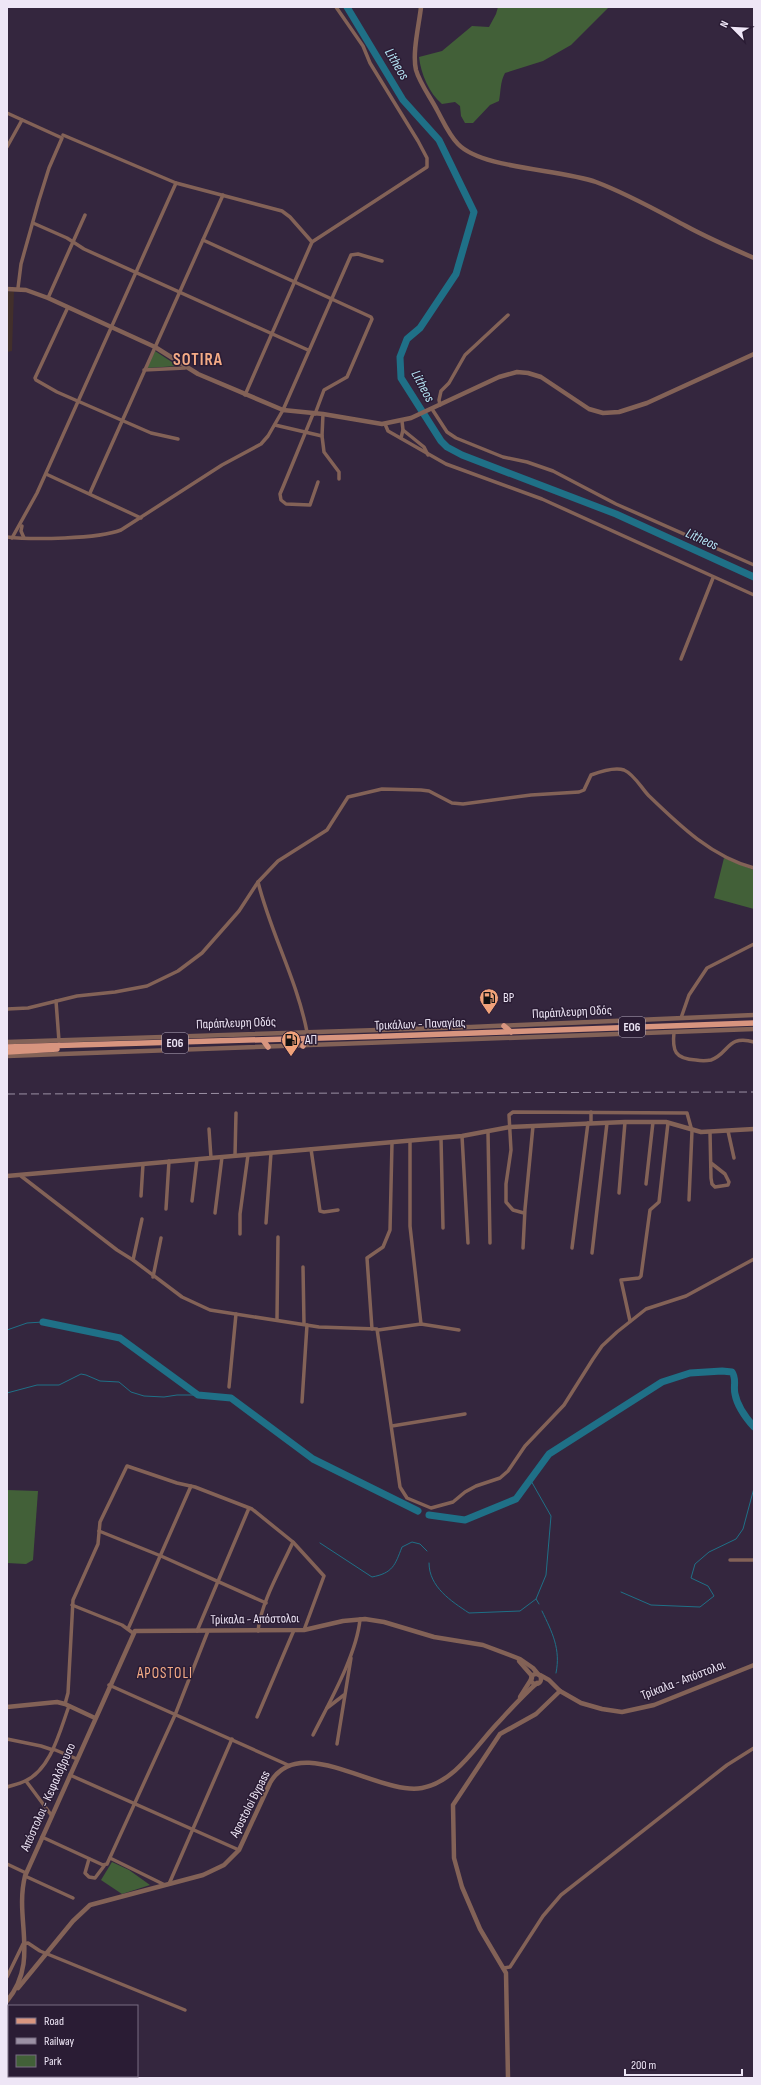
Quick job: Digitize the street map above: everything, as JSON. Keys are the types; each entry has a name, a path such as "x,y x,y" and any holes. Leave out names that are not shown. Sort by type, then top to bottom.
{"main road":[{"name":"Τρικάλων - Παναγίας","path":"7,1047 307,1039 754,1023"},
{"path":"504,1026 510,1032"},
{"path":"467,1033 471,1027"},
{"path":"303,1046 307,1039"},
{"path":"263,1040 268,1047"},
{"name":"Τρικάλων - Παναγίας","path":"7,1052 41,1051 87,1046"}],"street":[{"path":"245,395 312,242 427,167 427,158 418,141 386,89 363,46 336,7"},
{"path":"421,7 416,54 417,71 450,133 461,146 470,153 515,166 574,175 597,182 643,202 689,228 754,258"},
{"path":"7,113 62,138 47,173 21,264 18,288"},
{"path":"7,147 22,120"},
{"path":"63,135 176,182 282,211 290,217 312,242"},
{"path":"12,538 22,523 46,474 176,182"},
{"path":"90,494 144,370 223,196"},
{"path":"48,298 85,215"},
{"path":"33,223 67,238 73,243 135,273 308,350"},
{"path":"203,240 369,315 372,319 347,377 324,390 280,494 281,500 286,504 310,505 318,482"},
{"path":"7,537 24,538 110,534 126,528 222,465 261,444 268,436 283,410 308,350 351,255 358,254 382,261"},
{"path":"7,289 18,288 48,298 111,326 155,348 185,368 283,410 323,414 385,424 412,418 499,377 520,372 531,374 546,380 589,409 603,413 619,412 647,403 754,354"},
{"path":"68,307 35,378 38,382 156,435 178,439"},
{"path":"440,405 439,400 441,391 449,383 465,355 508,315"},
{"path":"144,370 185,368"},
{"path":"432,409 447,432 456,438 503,457 527,462 553,471 616,504 754,565"},
{"path":"323,414 322,436 324,452 340,472 339,479"},
{"path":"401,438 403,430 402,421"},
{"path":"385,424 387,430 446,464 542,499 713,578 754,595"},
{"path":"275,425 322,436"},
{"path":"403,430 424,447 428,455"},
{"path":"46,474 142,518"},
{"path":"22,523 21,531 24,538"},
{"path":"681,659 713,578"},
{"path":"7,1009 33,1007 56,1001 147,986 172,974 202,952 239,911 258,882 283,857 327,830 332,824 345,800 353,795 382,789 429,791 452,803 470,804 531,795 579,792 584,790 591,775 618,769 629,773 655,802 702,843 725,857 754,868"},
{"path":"258,882 266,914 293,980 308,1032"},
{"path":"681,1018 688,995 707,968 754,944"},
{"path":"56,1001 59,1041"},
{"name":"Παράπλευρη Οδός","path":"7,1042 504,1026 754,1015"},
{"name":"Παράπλευρη Οδός","path":"7,1056 754,1029"},
{"path":"674,1032 673,1045 675,1051 678,1056 690,1060 711,1060 735,1042 742,1040 754,1042"},
{"path":"524,1213 513,1210 506,1202 506,1184 511,1150 511,1112 686,1112 689,1115 692,1131 689,1200"},
{"path":"572,1248 591,1112"},
{"path":"235,1156 236,1113"},
{"path":"619,1193 625,1122"},
{"path":"646,1184 653,1122"},
{"path":"7,1176 392,1143 462,1136 510,1127 589,1123 653,1122 668,1123 692,1131 710,1132 754,1129"},
{"path":"592,1253 607,1123"},
{"path":"630,1321 621,1280 639,1278 641,1276 650,1210 659,1202 668,1123"},
{"path":"523,1248 524,1213 533,1126"},
{"path":"209,1129 211,1158"},
{"path":"728,1131 734,1158"},
{"path":"488,1132 490,1242"},
{"path":"710,1132 711,1178 713,1185 718,1187 728,1185 729,1182 725,1174 711,1163"},
{"path":"462,1136 468,1243"},
{"path":"441,1138 443,1228"},
{"path":"410,1141 410,1226 421,1324"},
{"path":"372,1329 367,1258 383,1247 390,1230 392,1143"},
{"path":"311,1149 320,1211 324,1212 338,1210"},
{"path":"266,1223 271,1153"},
{"path":"240,1234 240,1214 248,1155"},
{"path":"215,1212 222,1157"},
{"path":"192,1201 197,1159"},
{"path":"166,1209 169,1161"},
{"path":"141,1196 143,1164"},
{"path":"21,1176 116,1250 134,1260 153,1276 193,1303 210,1310 277,1319 306,1325 346,1329 378,1330 421,1324 459,1330"},
{"path":"134,1260 142,1219"},
{"path":"277,1319 278,1237"},
{"path":"153,1276 161,1238"},
{"path":"378,1330 401,1492 407,1498 427,1507 441,1507 453,1502 464,1492 476,1486 500,1478 508,1471 525,1446 564,1405 602,1346 630,1321 646,1309 686,1296 754,1259"},
{"path":"302,1402 306,1325 303,1267"},
{"path":"229,1387 236,1314"},
{"path":"392,1426 465,1414"},
{"path":"7,1787 26,1781 46,1763 53,1749 67,1705 72,1605 98,1544 100,1522 127,1466 191,1486 249,1508 293,1542 324,1576 304,1630"},
{"path":"128,1629 191,1486"},
{"path":"196,1631 249,1508"},
{"path":"99,1531 218,1580 266,1603"},
{"path":"258,1631 259,1621 266,1603 293,1542"},
{"path":"730,1560 754,1560"},
{"path":"7,1707 51,1702 67,1705 95,1718 133,1633 128,1629 72,1605"},
{"path":"313,1735 352,1652 358,1634 360,1619"},
{"name":"Τρίκαλα - Απόστολοι","path":"133,1633 138,1631 304,1630 337,1622 360,1619 384,1622 434,1637 483,1645 512,1656 527,1664 539,1675 550,1680 560,1691 581,1703 595,1707 627,1711 654,1705 754,1665"},
{"path":"257,1717 294,1630"},
{"path":"89,1859 85,1872 89,1877 95,1878 110,1858 175,1715 208,1631"},
{"path":"337,1744 352,1652"},
{"name":"Τρίκαλα - Απόστολοι","path":"512,1656 525,1667 534,1683 538,1683"},
{"path":"532,1677 539,1675 541,1680 538,1683"},
{"name":"Apostoloi Bypass","path":"516,1704 532,1677"},
{"path":"538,1683 545,1682 554,1684"},
{"name":"Apostoloi Bypass","path":"17,1989 73,1921 90,1905 167,1885 216,1869 239,1850 272,1780 279,1770 288,1765 301,1763 332,1767 395,1785 422,1788 438,1782 458,1768 516,1704 538,1683"},
{"path":"109,1685 288,1765"},
{"path":"508,2078 507,1989 504,1968 480,1929 462,1887 454,1858 453,1805 500,1734 536,1714 560,1691"},
{"path":"326,1709 345,1694"},
{"name":"Απόστολοι - Κεφαλόβρυσο","path":"7,2001 17,1989 23,1967 25,1943 22,1901 26,1874 95,1718"},
{"path":"7,1739 53,1749 77,1759"},
{"path":"110,1858 167,1885 232,1739"},
{"path":"504,1968 510,1967 548,1910 571,1886 650,1827 727,1764 754,1748"},
{"path":"70,1775 239,1850"},
{"path":"26,1781 52,1816"},
{"path":"42,1837 104,1866"},
{"path":"7,1864 72,1898"},
{"path":"7,1977 19,1949 25,1943 185,2010"}],"shaded area":[{"path":"14,291 12,351 7,352 7,292"}],"green space":[{"path":"498,7 609,7 571,45 543,61 505,73 501,83 499,101 490,105 473,123 465,123 461,116 460,106 455,102 442,104 437,100 424,76 419,57 442,51 472,26 489,27"},
{"path":"155,351 178,366 147,368"},
{"path":"724,858 754,870 754,909 714,898"},
{"path":"7,1490 38,1491 33,1560 26,1564 7,1563"},
{"path":"112,1862 129,1870 150,1885 122,1894 101,1880"}],"waterway":[{"name":"Litheos","path":"347,7 403,100 439,140 474,212 456,274 420,328 407,339 400,357 401,378 441,441 447,447 462,455 616,514 754,577"},
{"path":"7,1330 27,1323 43,1322"},
{"path":"43,1322 120,1338 198,1395 231,1398 313,1459 418,1511"},
{"path":"429,1515 465,1520 516,1499 549,1454 662,1382 690,1373 722,1371 732,1372 734,1377 736,1398 745,1416 754,1427"},
{"path":"7,1393 37,1385 59,1385 81,1374 100,1381 119,1382 131,1392 144,1396 164,1397 177,1395 198,1395"},
{"path":"530,1479 551,1516 546,1575 536,1599 539,1604"},
{"path":"621,1592 651,1605 700,1607 714,1596 708,1586 691,1578 695,1564 709,1552 736,1539 743,1529 754,1488"},
{"path":"320,1543 372,1577 385,1573 389,1570 395,1563 402,1547 412,1542 420,1544 427,1551"},
{"path":"429,1563 430,1572 437,1586 455,1604 469,1613 520,1611 536,1599"},
{"path":"542,1611 555,1641 557,1656 556,1673"}],"railway":[{"path":"7,1094 754,1092"}],"place":[{"name":"BP","path":"489,1015"},
{"name":"ΑΠ","path":"291,1057"}],"district":[{"name":"SOTIRA","path":"198,360"},
{"name":"APOSTOLI","path":"165,1673"}]}
